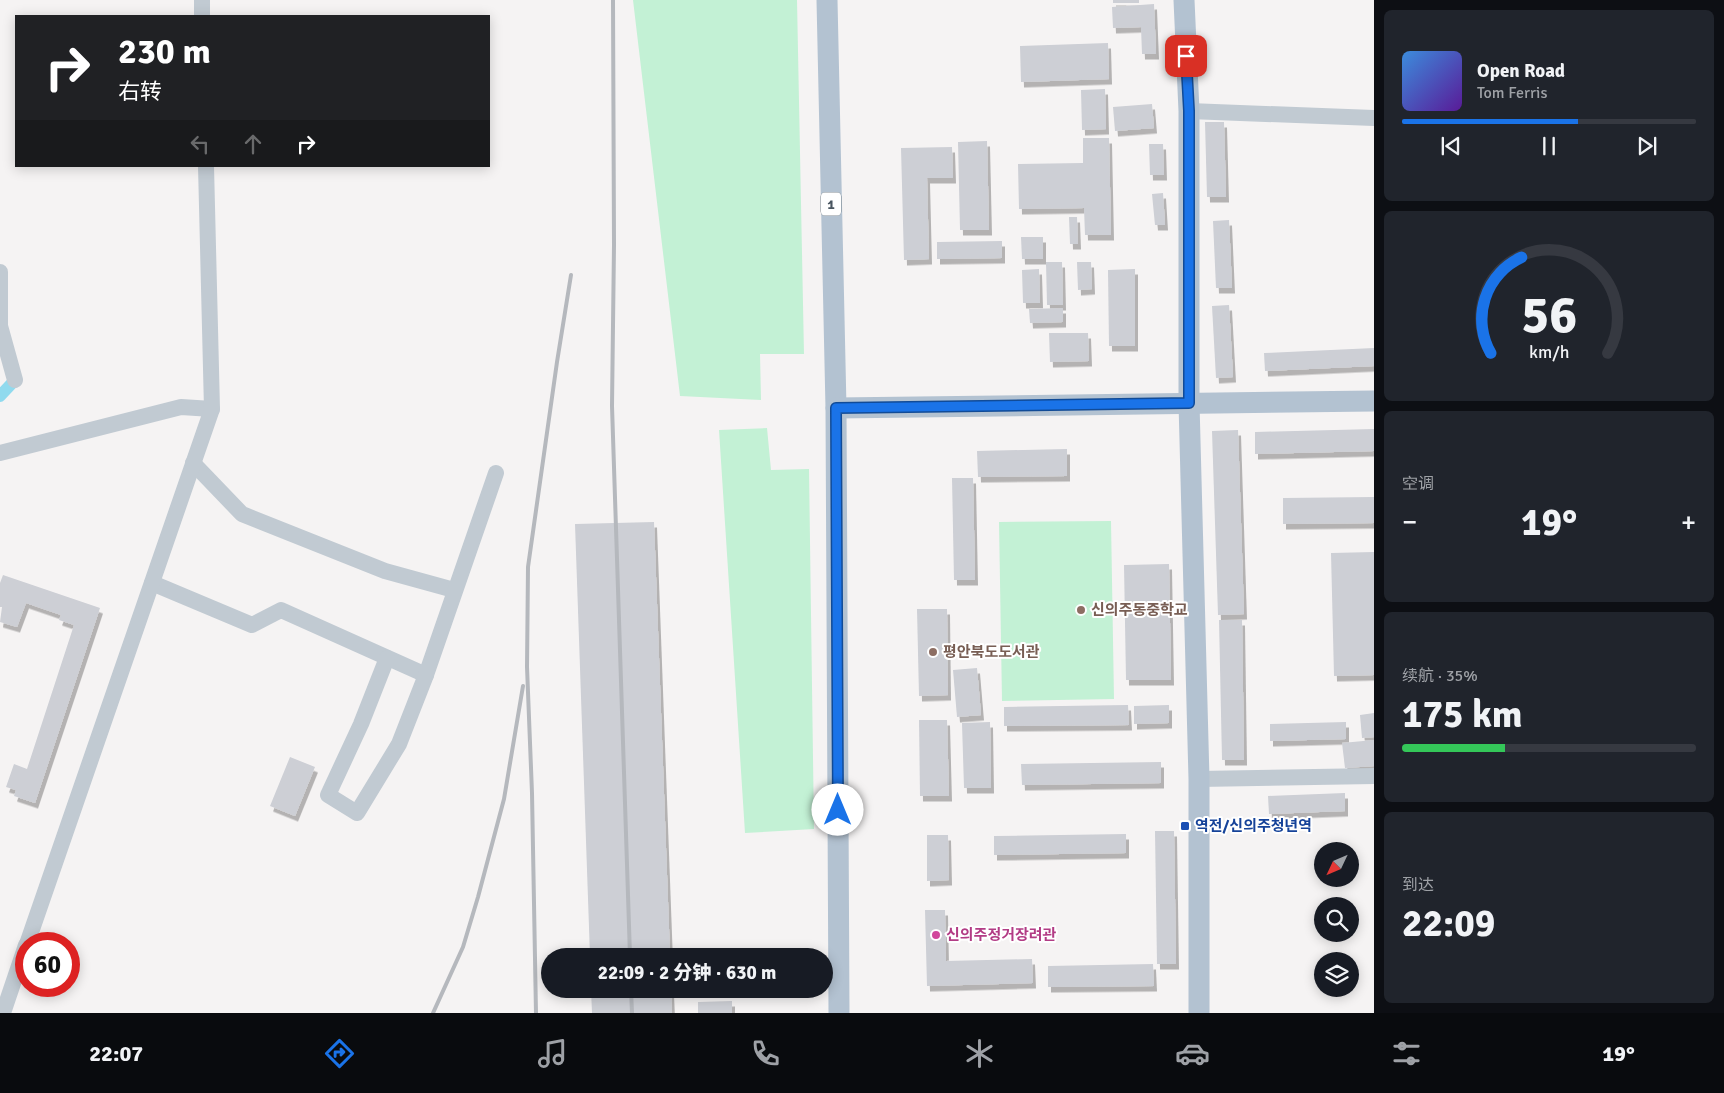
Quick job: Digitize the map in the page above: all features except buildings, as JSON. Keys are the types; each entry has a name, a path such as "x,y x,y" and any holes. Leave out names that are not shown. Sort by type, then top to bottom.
{"main road":[{"name":"1","path":"827,0 836,408 839,1013"},
{"path":"1184,0 1189,111 1189,403 1199,779 1199,1013"},
{"path":"836,408 1374,401"}],"street":[{"path":"202,0 202,15"},
{"path":"1189,111 1374,118"},
{"path":"30,932 212,409 206,167"},
{"path":"0,272 0,326 15,380"},
{"path":"0,453 182,407 212,409"},
{"path":"193,463 242,514 385,570 454,590"},
{"path":"387,658 361,724 328,795 357,813 399,744 426,675 496,473"},
{"path":"152,583 252,625 281,610 426,675"},
{"path":"1199,779 1374,776"},
{"path":"3,1013 15,977"}],"green space":[{"path":"633,0 797,0 804,354 760,354 761,400 680,396"},
{"path":"767,428 771,470 809,469 814,829 745,833 719,430"},
{"path":"1111,521 1114,699 1002,701 999,522"}],"waterway":[{"path":"0,396 15,380"}],"railway":[{"path":"613,0 614,245 612,406 630,948"},
{"path":"536,1013 532,793 527,667 528,567 571,275"},
{"path":"433,1013 463,947 478,897 504,799 523,686"},
{"path":"631,998 632,1013"}],"place":[{"name":"신의주동중학교","path":"1081,610"},
{"name":"평안북도도서관","path":"933,652"},
{"name":"역전/신의주청년역","path":"1185,826"},
{"name":"신의주정거장려관","path":"936,935"}],"route":[{"path":"838,810 836,408 1189,403 1189,111 1186,56"}]}
